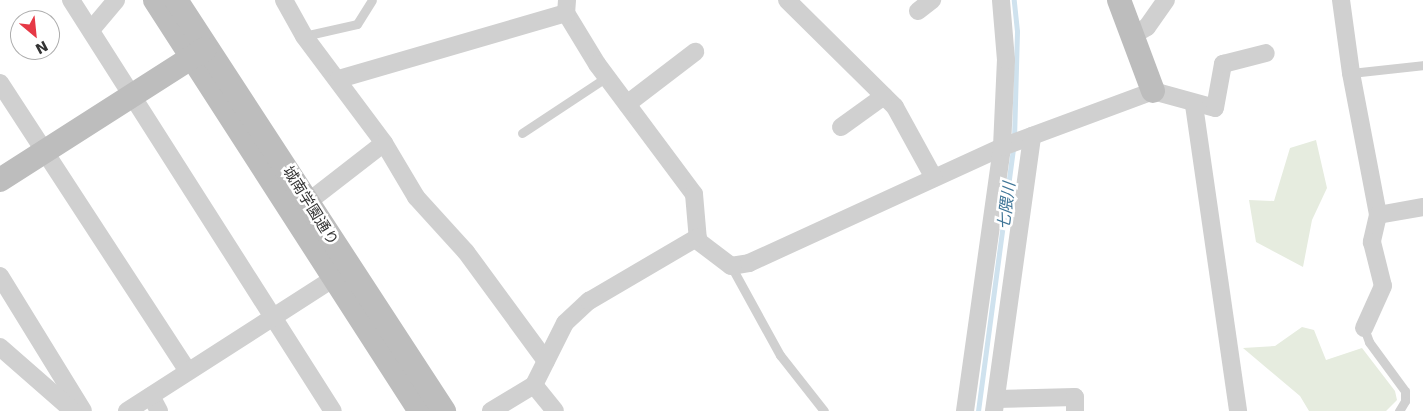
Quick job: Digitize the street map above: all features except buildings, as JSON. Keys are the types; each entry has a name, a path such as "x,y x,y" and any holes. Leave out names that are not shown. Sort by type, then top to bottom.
{"street":[{"path":"71,0 275,316 328,409"},
{"path":"91,30 116,0"},
{"name":"城南学園通り","path":"155,0 199,52 308,202 433,409"},
{"name":"城南学園通り","path":"176,0 199,52 336,277 433,409"},
{"path":"284,0 304,36 384,143 416,197 466,252 546,361"},
{"path":"787,0 895,107 934,178"},
{"path":"918,11 932,0"},
{"path":"965,411 1002,148 1006,60 1001,0"},
{"path":"1119,0 1153,90"},
{"path":"1132,36 1147,27 1166,0"},
{"path":"1341,0 1351,73 1378,215 1372,242 1383,286 1364,328"},
{"path":"338,79 567,6 607,77 694,194 698,238 721,261 731,266 749,263 1002,148 1153,90 1194,105 1215,108 1223,64 1266,53"},
{"path":"0,180 199,52"},
{"path":"627,104 695,52"},
{"path":"0,83 188,371"},
{"path":"841,127 884,96"},
{"path":"1194,105 1238,411"},
{"path":"996,399 1028,138"},
{"path":"308,202 384,143"},
{"path":"1378,215 1423,207"},
{"path":"491,411 534,384 565,323 589,301 698,238"},
{"path":"0,276 83,411"},
{"path":"127,411 155,404 188,371 336,277"},
{"path":"0,347 73,411"},
{"path":"534,384 555,411"},
{"path":"969,384 996,399 1076,397 1075,411"}],"lane":[{"path":"304,36 357,24 372,0"},
{"path":"1351,73 1423,65"},
{"path":"522,133 607,77"},
{"path":"731,266 780,355 824,411"},
{"path":"1364,328 1369,342 1404,391 1405,401 1399,411"}],"shaded area":[{"path":"1316,140 1327,188 1312,220 1303,267 1256,242 1249,200 1274,201 1290,148"},
{"path":"1302,327 1314,330 1326,360 1362,348 1395,391 1397,400 1386,411 1309,411 1300,396 1243,348 1275,346"}],"waterway":[{"name":"七隈川","path":"1014,0 1017,31 1014,139"},
{"name":"七隈川","path":"978,411 1013,148"}]}
